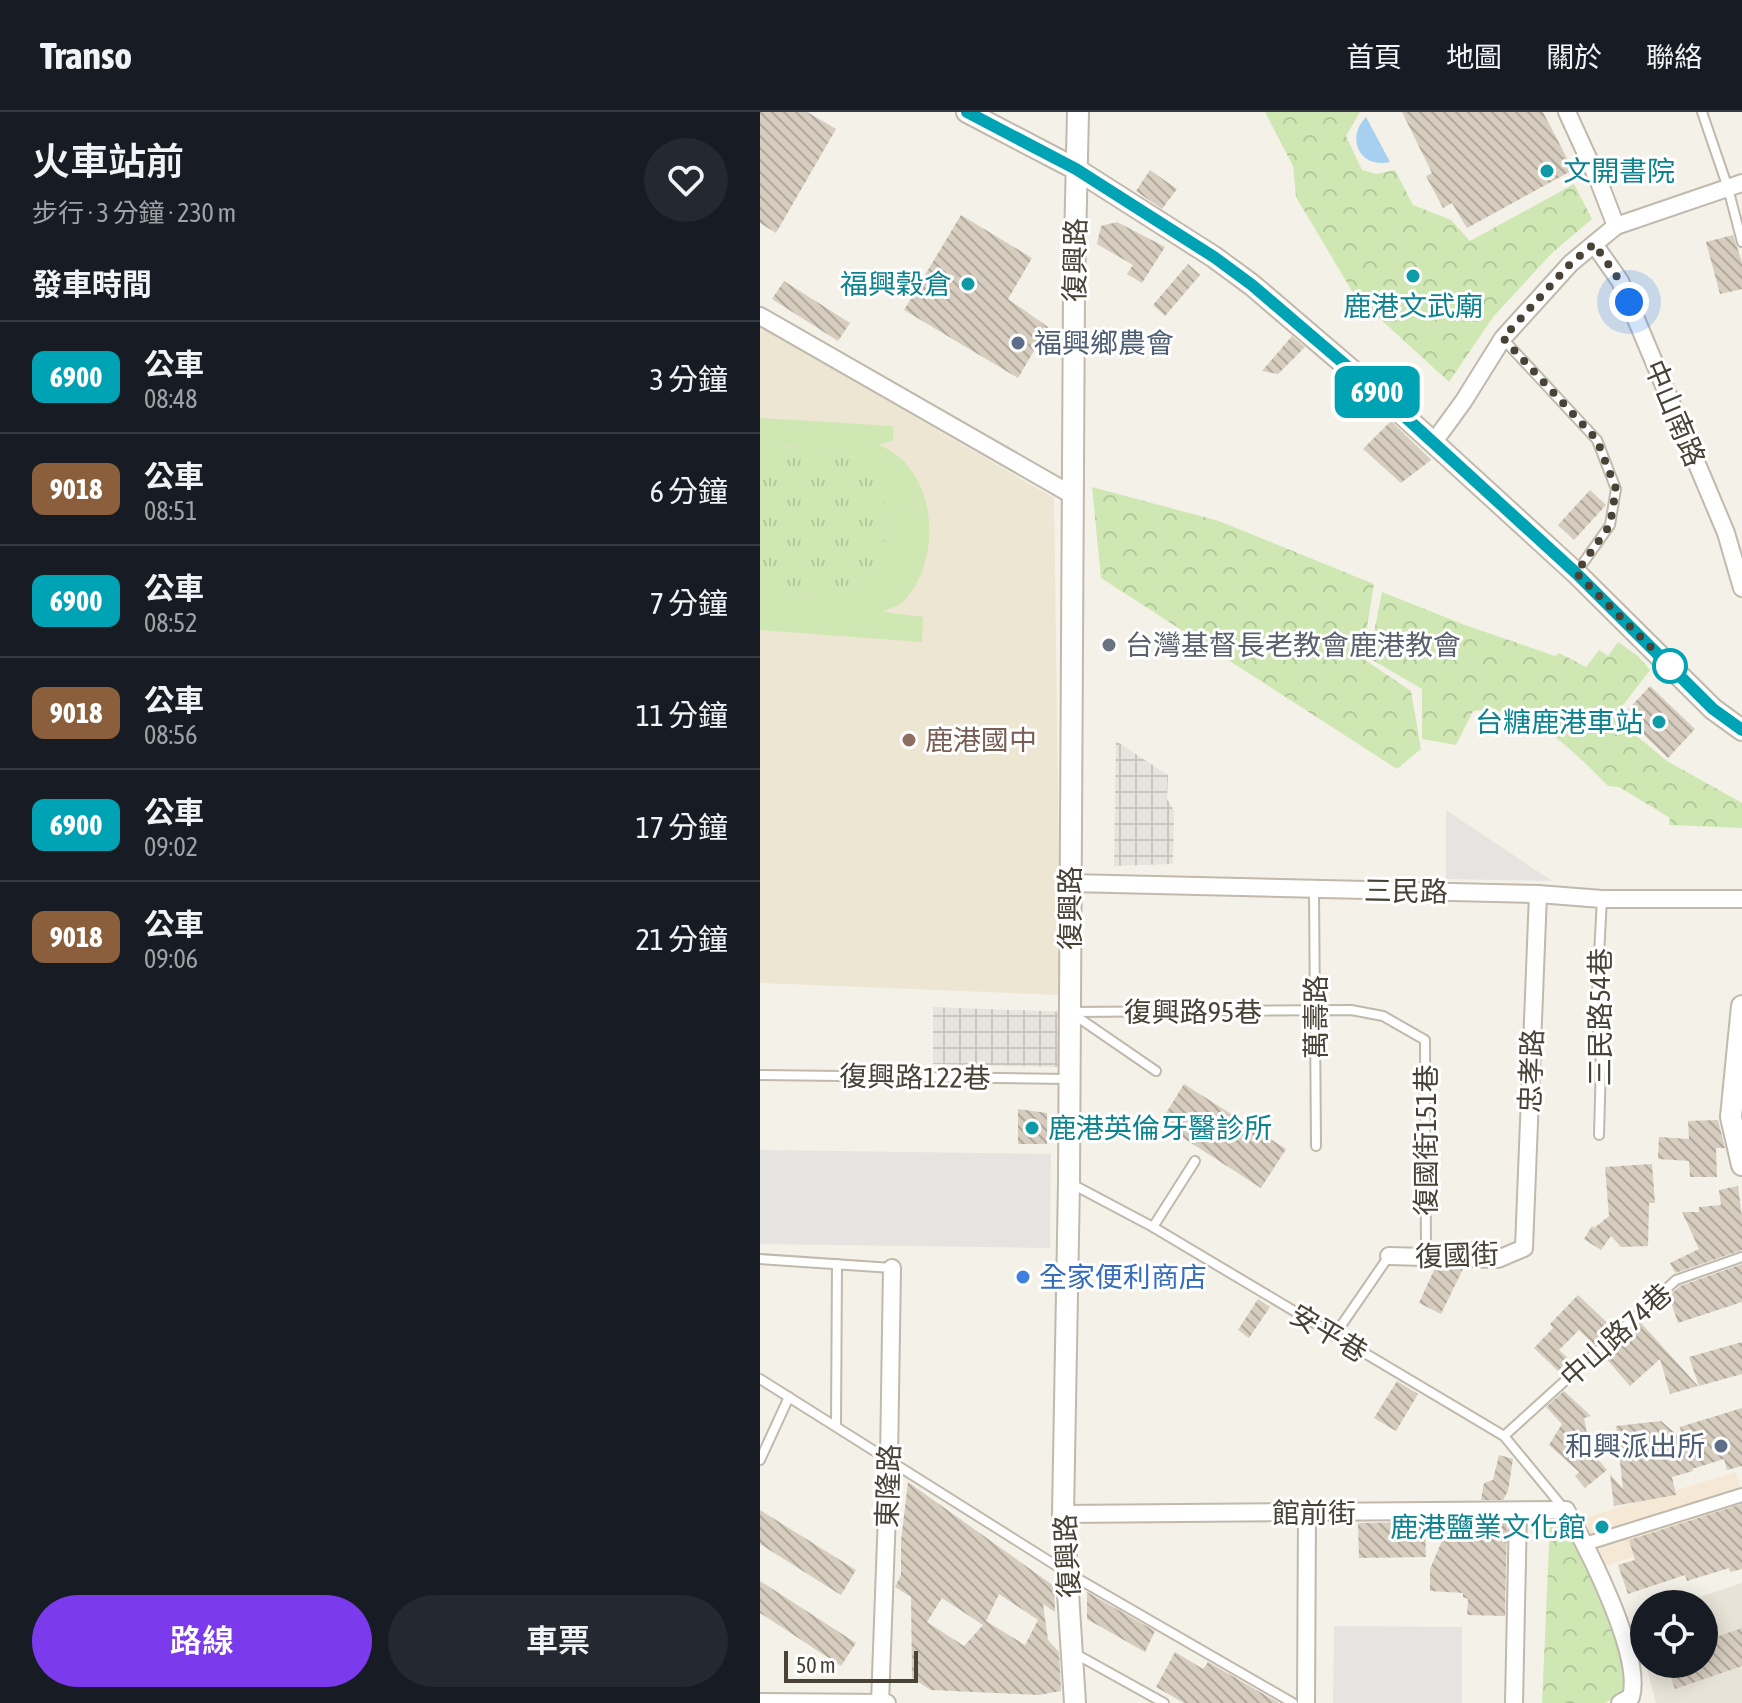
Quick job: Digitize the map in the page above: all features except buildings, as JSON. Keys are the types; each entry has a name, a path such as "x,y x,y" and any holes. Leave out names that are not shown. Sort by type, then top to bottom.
{"street":[{"path":"967,112 1076,169 1214,257 1252,285 1433,443 1576,573 1713,709 1742,730"},
{"name":"復興路","path":"1075,1703 1063,1514 1069,1182 1078,112"},
{"path":"1567,112 1616,226"},
{"path":"1433,443 1503,338 1571,263 1616,226 1735,185"},
{"name":"中山南路","path":"1594,244 1620,281 1726,533 1742,588"},
{"path":"760,316 1074,496"},
{"name":"三民路","path":"1070,883 1538,894 1602,899 1742,899"},
{"name":"忠孝路","path":"1524,1248 1538,894"},
{"path":"1742,1006 1731,1117 1742,1165"},
{"name":"復國街","path":"1389,1256 1498,1259 1524,1248"},
{"name":"東隆路","path":"880,1703 892,1268"},
{"path":"1585,1544 1742,1495"},
{"path":"1566,1510 1585,1544 1629,1652 1635,1685 1631,1697 1620,1703"},
{"name":"館前街","path":"1063,1514 1566,1510"},
{"path":"1514,1703 1518,1511"},
{"path":"1306,1703 1307,1514"},
{"path":"760,1702 887,1703"}],"lane":[{"path":"1702,112 1735,185 1742,242"},
{"path":"1503,338 1597,440 1616,489 1610,525 1576,573"},
{"name":"萬壽路","path":"1314,889 1316,1146"},
{"name":"三民路54巷","path":"1599,1135 1601,1063 1596,1010 1602,899"},
{"name":"復國街151巷","path":"1317,1012 1351,1010 1383,1016 1425,1040 1426,1259"},
{"path":"1069,1012 1156,1071"},
{"name":"復興路95巷","path":"1069,1012 1317,1012"},
{"name":"復興路122巷","path":"760,1075 1069,1079"},
{"path":"1153,1227 1195,1161"},
{"name":"安平巷","path":"1069,1182 1153,1227 1504,1436 1566,1510"},
{"path":"1334,1336 1389,1256"},
{"name":"中山路74巷","path":"1504,1436 1676,1280 1742,1257"},
{"path":"760,1259 892,1268"},
{"path":"836,1426 837,1264"},
{"path":"760,1379 1068,1573 1293,1703"},
{"path":"760,1460 789,1397"},
{"path":"1073,1652 1164,1703"}],"shaded area":[{"name":"鹿港國中","path":"760,327 1054,498 1061,995 760,983"},
{"path":"1116,741 1168,775 1167,799 1174,811 1173,864 1114,866"},
{"path":"1446,810 1552,881 1446,879"},
{"path":"933,1007 1069,1012 1060,1067 933,1064"},
{"path":"760,1150 1051,1154 1050,1248 760,1244"},
{"path":"1736,1472 1742,1492 1742,1524 1600,1567 1584,1518"},
{"path":"1742,1583 1742,1703 1656,1703 1650,1678 1718,1678 1718,1591"},
{"path":"1334,1626 1462,1627 1462,1703 1333,1703"}],"green space":[{"path":"1265,112 1360,112 1346,136 1362,170 1377,174 1395,170 1413,205 1451,220 1470,241 1574,184 1592,219 1552,253 1493,317 1449,382 1355,296 1296,197 1293,166"},
{"path":"760,418 893,426 893,440 879,445 898,456 913,473 923,493 929,538 926,560 917,582 905,600 883,612 923,617 922,642 760,630 760,590 810,594 835,592 857,583 872,569 881,552 886,532 886,512 872,474 859,460 834,449 760,445"},
{"path":"760,445 841,451 859,460 872,474 886,512 886,532 881,552 872,569 857,583 846,589 822,594 760,590"},
{"path":"1092,487 1219,521 1374,584 1362,658 1411,691 1421,749 1397,769 1101,578"},
{"path":"1382,592 1465,625 1555,656 1559,653 1586,667 1599,650 1608,656 1618,642 1638,656 1650,670 1614,717 1667,761 1742,803 1742,828 1669,825 1670,818 1619,787 1608,786 1564,744 1531,721 1513,714 1493,710 1473,711 1456,745 1422,739 1422,689 1369,658"},
{"path":"1550,1525 1569,1525 1601,1583 1633,1686 1605,1703 1542,1703"}],"water":[{"path":"1366,117 1390,162 1371,161 1359,150 1357,134"}],"bus line":[{"name":"6900","path":"967,112 1076,169 1184,237 1252,285 1390,403 1576,573 1713,709 1742,730"}],"place":[{"name":"文開書院","path":"1547,171"},
{"name":"鹿港文武廟","path":"1413,276"},
{"name":"福興穀倉","path":"968,284"},
{"name":"福興鄉農會","path":"1018,343"},
{"name":"台灣基督長老教會鹿港教會","path":"1109,645"},
{"name":"台糖鹿港車站","path":"1659,722"},
{"name":"鹿港國中","path":"909,740"},
{"name":"鹿港英倫牙醫診所","path":"1032,1128"},
{"name":"全家便利商店","path":"1023,1277"},
{"name":"和興派出所","path":"1721,1446"},
{"name":"鹿港鹽業文化館","path":"1602,1527"}],"route":[{"path":"1629,302 1620,281 1594,244 1571,263 1503,338 1597,440 1616,489 1610,525 1576,573 1674,670 1670,666"}]}
